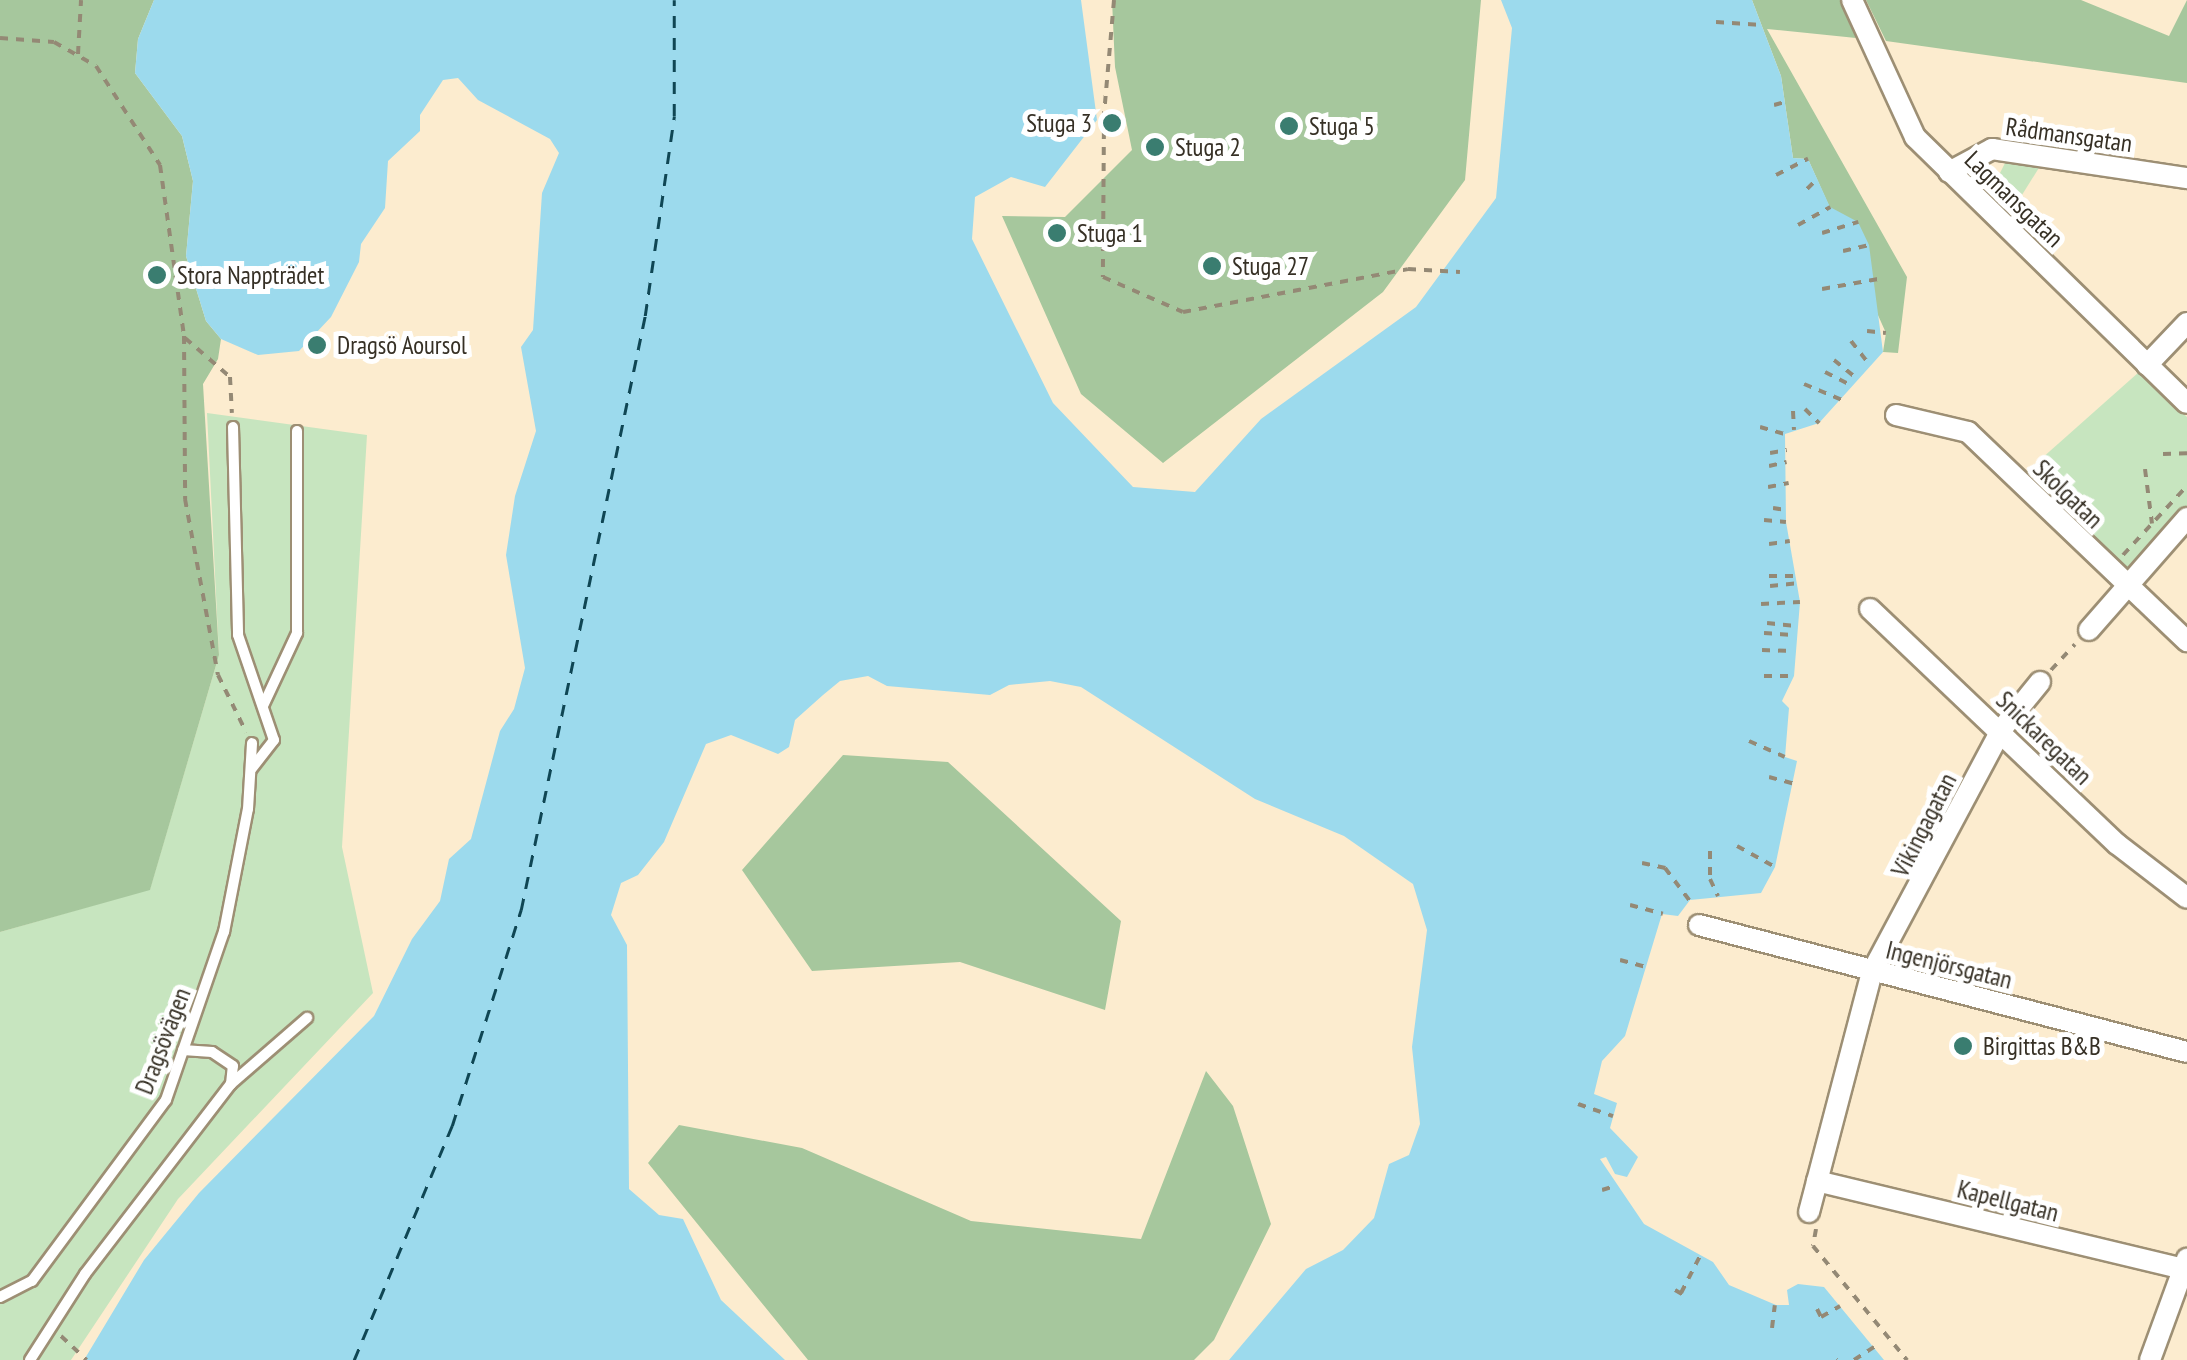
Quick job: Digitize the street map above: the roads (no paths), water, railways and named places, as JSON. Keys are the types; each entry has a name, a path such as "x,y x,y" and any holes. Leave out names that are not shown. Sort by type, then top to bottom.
{"street":[{"name":"Lagmansgatan","path":"1852,0 1915,137 2187,402"},
{"name":"Rådmansgatan","path":"1950,172 1992,149 2187,178"},
{"path":"2147,365 2187,323"},
{"name":"Skolgatan","path":"1896,415 1968,432 2187,641"},
{"path":"2089,630 2187,518"},
{"name":"Snickaregatan","path":"1870,609 2117,844 2187,898"},
{"name":"Vikingagatan","path":"1809,1212 1872,972 2001,730 2040,682"},
{"name":"Ingenjörsgatan","path":"1699,924 2187,1052"},
{"name":"Kapellgatan","path":"1817,1181 2186,1270"},
{"path":"2150,1360 2186,1270 2187,1257"}],"lane":[{"path":"233,428 238,635 274,740 250,770"},
{"path":"262,707 297,633 296,431"},
{"name":"Dragsövägen","path":"0,1297 32,1281 166,1100 224,932 252,743"},
{"path":"30,1360 86,1274 230,1084 307,1018"},
{"path":"183,1050 212,1052 233,1066 230,1084"}],"water":[{"path":"154,0 1081,0 1097,120 1045,187 1011,177 975,197 972,239 1053,403 1133,487 1195,492 1261,419 1416,307 1496,198 1512,28 1501,0 1752,0 1781,76 1793,158 1808,159 1830,207 1858,222 1869,245 1883,352 1819,423 1785,434 1786,522 1800,602 1794,676 1782,701 1789,708 1785,757 1797,761 1775,867 1761,893 1690,900 1678,916 1662,914 1625,1036 1602,1061 1594,1094 1617,1103 1610,1128 1638,1157 1627,1177 1615,1174 1606,1157 1600,1159 1644,1224 1713,1262 1729,1285 1776,1305 1789,1305 1787,1290 1798,1284 1824,1287 1884,1360 1229,1360 1306,1269 1343,1250 1374,1218 1389,1164 1409,1155 1420,1124 1412,1047 1427,930 1413,884 1344,836 1255,799 1081,687 1050,681 1009,685 990,695 887,686 868,676 840,681 823,695 795,720 789,747 778,754 731,735 706,744 664,842 638,875 621,883 611,915 627,945 629,1189 659,1215 683,1219 721,1300 785,1360 84,1360 144,1260 199,1193 374,1016 412,939 440,901 449,859 471,839 500,731 514,709 525,668 506,555 515,496 536,431 521,347 533,330 542,193 559,153 550,139 478,100 458,78 443,80 420,115 420,131 388,161 385,208 361,244 359,262 331,317 299,351 258,355 221,339 206,321 186,256 193,181 182,136 135,73 138,39"}],"place":[{"name":"Stuga 3","path":"1112,123"},
{"name":"Stuga 5","path":"1289,126"},
{"name":"Stuga 2","path":"1155,147"},
{"name":"Stuga 1","path":"1057,233"},
{"name":"Stuga 27","path":"1212,266"},
{"name":"Stora Nappträdet","path":"157,275"},
{"name":"Dragsö Aoursol","path":"317,345"},
{"name":"Birgittas B&B","path":"1963,1046"}]}
